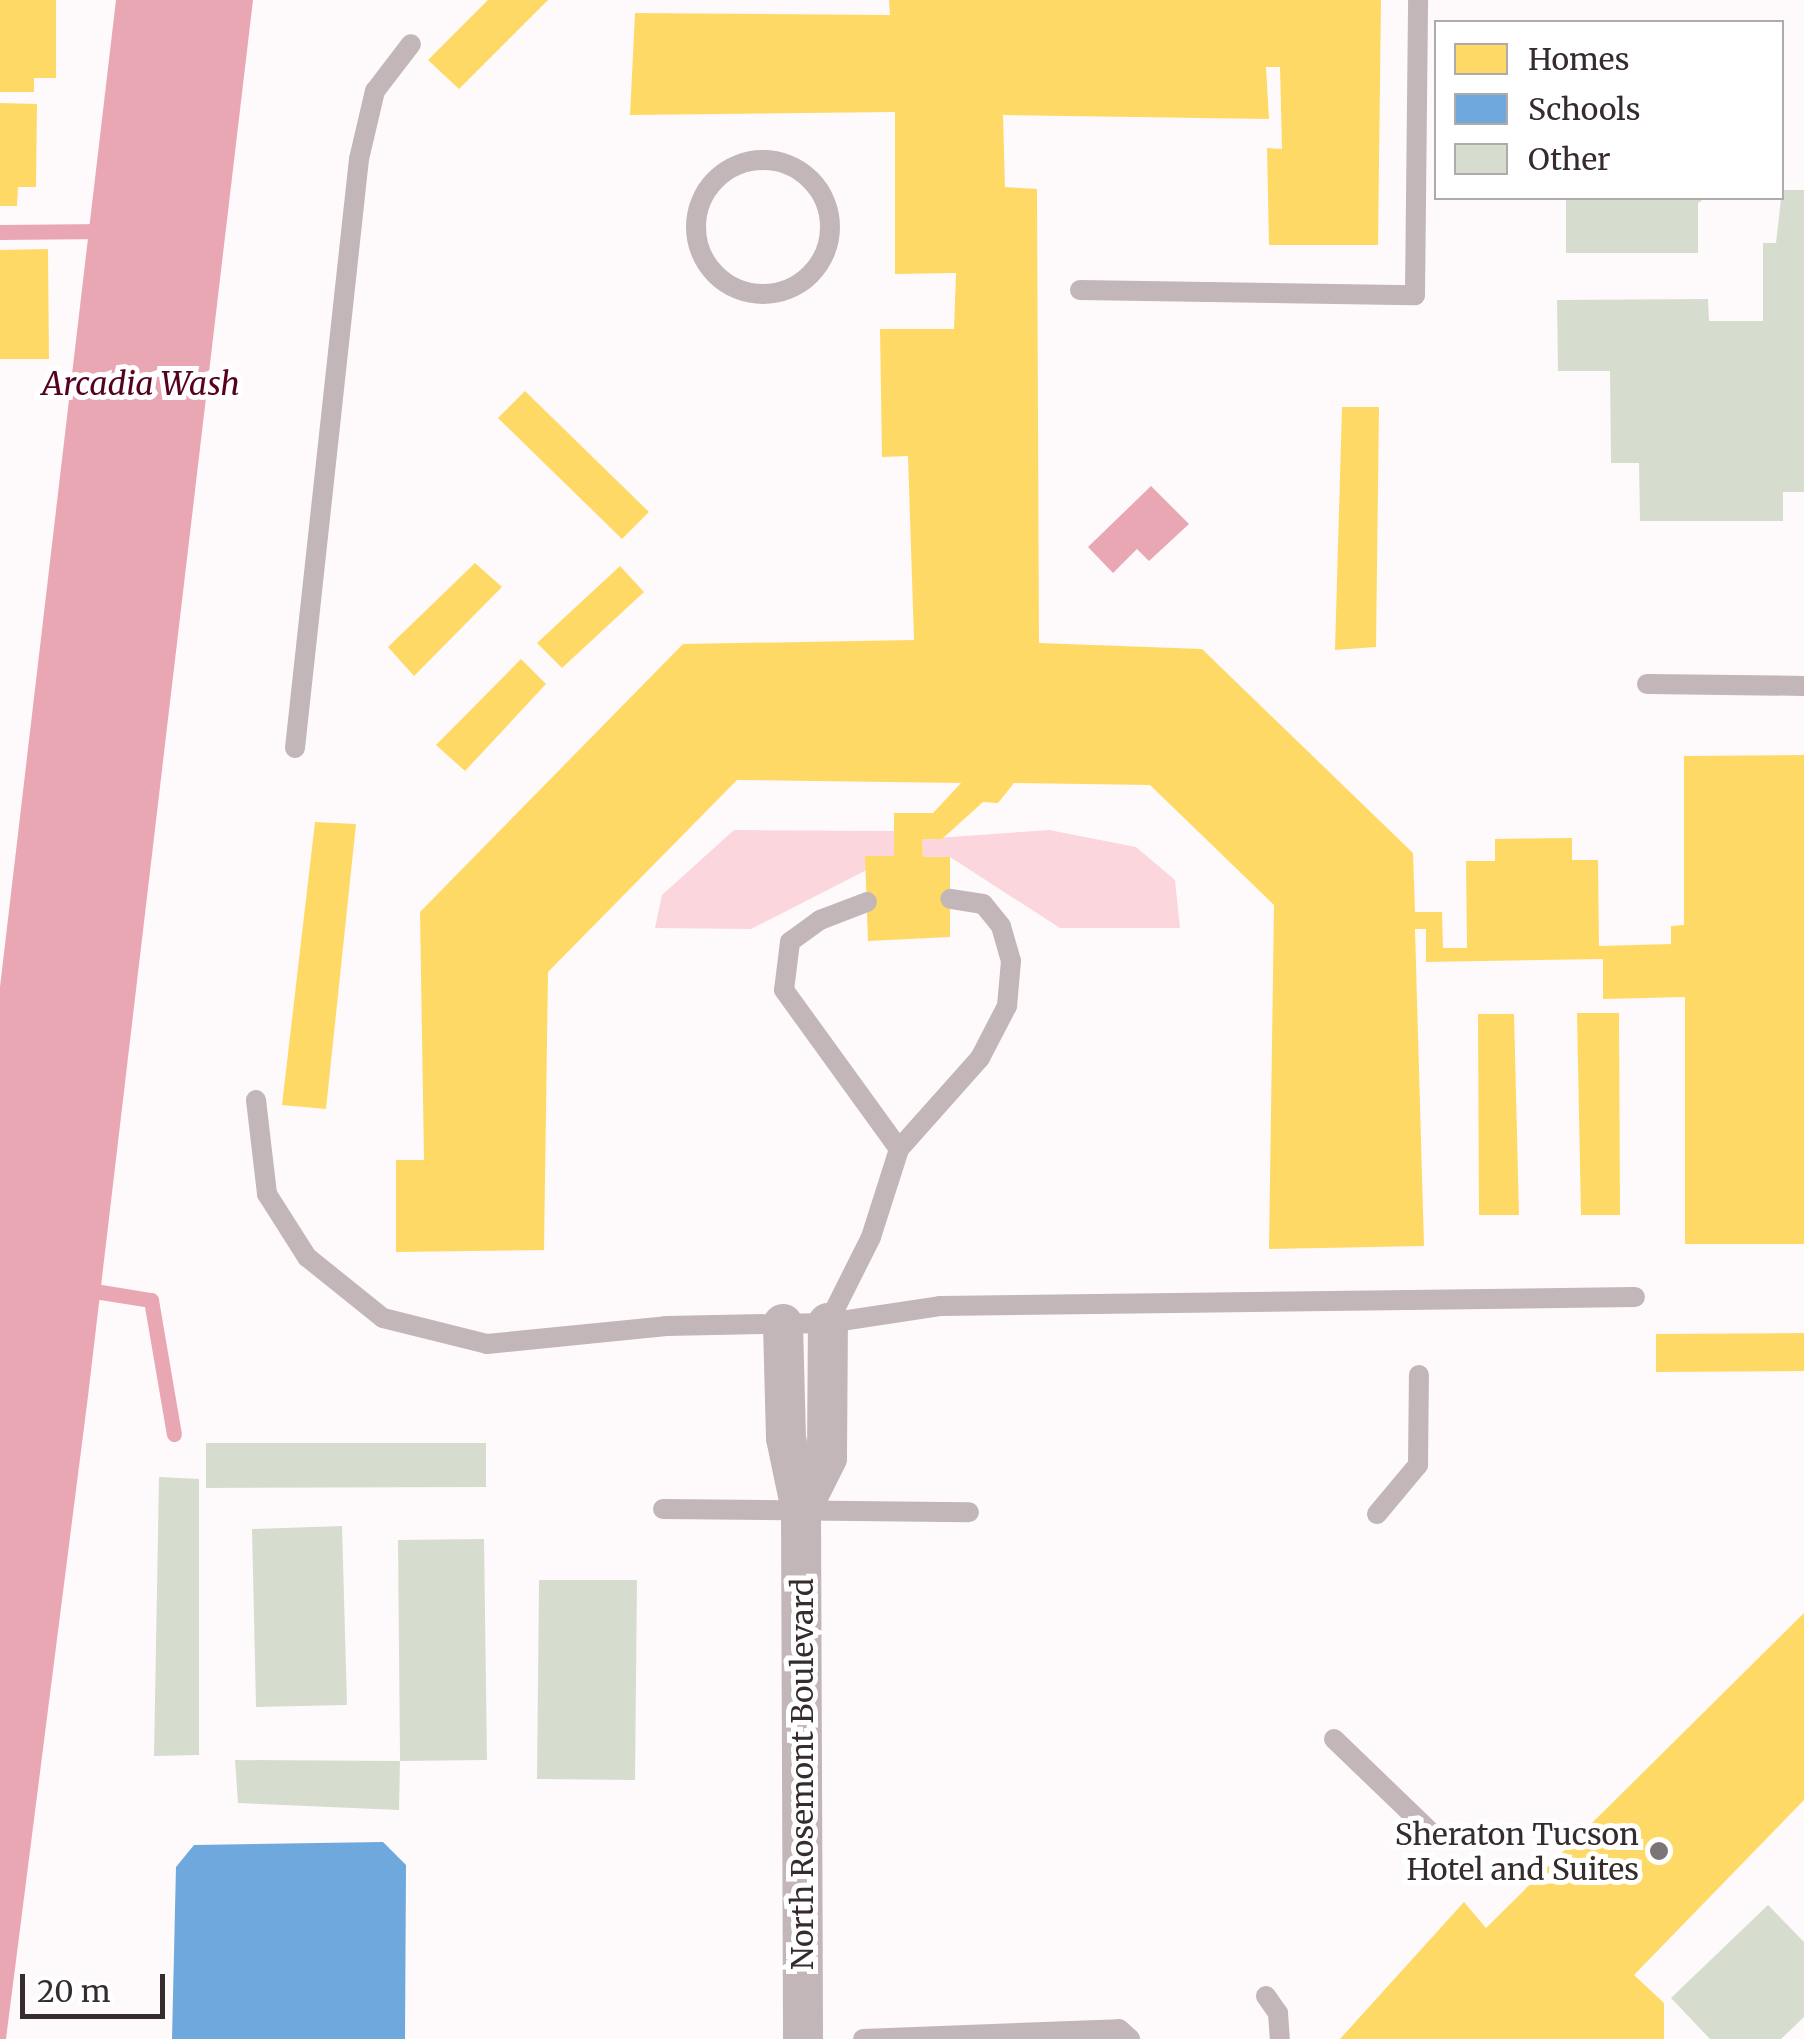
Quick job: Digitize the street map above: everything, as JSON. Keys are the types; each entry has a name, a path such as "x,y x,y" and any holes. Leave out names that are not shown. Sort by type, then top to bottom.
{"street":[{"name":"North Rosemont Boulevard","path":"783,1324 786,1438 801,1510 803,2039"},
{"name":"North Rosemont Boulevard","path":"801,1510 827,1458 828,1324"}],"lane":[{"path":"1080,290 1414,295 1418,0"},
{"path":"295,748 359,159 375,91 411,44"},
{"path":"766,159 806,174 820,190 832,230 814,272 772,294 727,285 699,248 695,225 710,185 726,170 766,159"},
{"path":"1647,684 1804,686"},
{"path":"828,1324 871,1237 899,1149 980,1058 1008,1006 1011,961 1001,926 982,904 950,899"},
{"path":"867,902 790,942 784,990 899,1149"},
{"path":"256,1100 267,1194 307,1257 383,1318 487,1344 666,1326 828,1324 940,1306 1635,1298"},
{"path":"1378,1514 1418,1465 1419,1375"},
{"path":"663,1509 969,1512"},
{"path":"1334,1738 1437,1838"},
{"path":"1266,1996 1278,2014 1280,2038"},
{"path":"863,2039 1119,2029 1130,2039"}],"shaded area":[{"path":"734,830 894,831 894,856 751,929 655,928 662,895"},
{"path":"1049,830 1136,847 1175,880 1180,928 1060,928 950,857 923,857 922,839"}],"water":[{"name":"Arcadia Wash","path":"116,0 253,0 88,1396 6,2039 0,2039 0,987"},
{"path":"1151,486 1189,524 1149,561 1137,549 1113,573 1088,547"}],"building: Homes":[{"path":"0,0 56,0 56,78 34,78 34,92 0,92"},
{"path":"488,0 548,0 459,89 428,60"},
{"path":"889,0 1381,0 1378,245 1269,245 1267,148 1282,149 1280,67 1266,67 1269,119 1003,115 1005,187 1037,189 1039,643 1202,649 1413,853 1415,912 1442,912 1443,948 1467,948 1466,861 1495,861 1495,839 1572,838 1572,860 1598,860 1599,946 1671,944 1671,926 1684,925 1684,756 1804,755 1804,1244 1685,1244 1685,997 1603,999 1603,959 1426,962 1426,929 1415,929 1424,1246 1269,1249 1274,905 1150,785 1014,783 998,803 983,802 942,839 922,839 923,857 950,857 950,937 868,941 865,856 894,856 894,813 933,813 961,783 737,780 548,972 544,1250 396,1252 396,1160 424,1160 420,912 683,644 914,640 908,456 882,457 880,329 954,329 956,273 895,274 895,112 630,115 635,13 890,15"},
{"path":"0,103 37,104 36,187 18,187 17,206 0,206"},
{"path":"48,249 49,359 0,359 0,250"},
{"path":"525,391 649,512 622,539 498,418"},
{"path":"1342,407 1379,407 1376,647 1335,650"},
{"path":"475,563 502,587 414,676 388,647"},
{"path":"620,566 644,592 562,668 537,643"},
{"path":"521,659 546,684 465,771 436,745"},
{"path":"315,822 356,824 326,1109 282,1105"},
{"path":"1577,1013 1619,1013 1620,1215 1581,1215"},
{"path":"1478,1014 1514,1014 1519,1215 1479,1215"},
{"path":"1804,1333 1804,1371 1656,1372 1656,1334"},
{"name":"Sheraton Tucson Hotel and Suites","path":"1804,1613 1804,1800 1634,1975 1664,2003 1664,2039 1340,2039 1464,1902 1486,1928"}],"building: Schools":[{"path":"383,1842 406,1865 405,2039 172,2039 176,1867 194,1845"}],"building: Other":[{"path":"1784,190 1804,190 1804,492 1783,492 1783,521 1640,521 1639,463 1611,463 1610,371 1558,371 1557,300 1708,299 1709,321 1763,321 1763,243 1776,243"},
{"path":"1566,200 1702,200 1698,203 1698,253 1566,253"},
{"path":"206,1443 486,1443 486,1487 206,1488"},
{"path":"159,1477 199,1479 199,1755 154,1756"},
{"path":"342,1526 347,1705 256,1707 252,1529"},
{"path":"484,1539 487,1760 400,1761 398,1540"},
{"path":"539,1580 637,1580 635,1780 537,1779"},
{"path":"235,1760 400,1761 399,1810 238,1803"},
{"path":"1768,1905 1804,1942 1804,2017 1781,2039 1710,2039 1671,1998"}],"waterway":[{"path":"0,232 106,231"},
{"path":"82,1289 151,1300 174,1434"}],"place":[{"name":"Sheraton Tucson Hotel and Suites","path":"1659,1851"}]}
